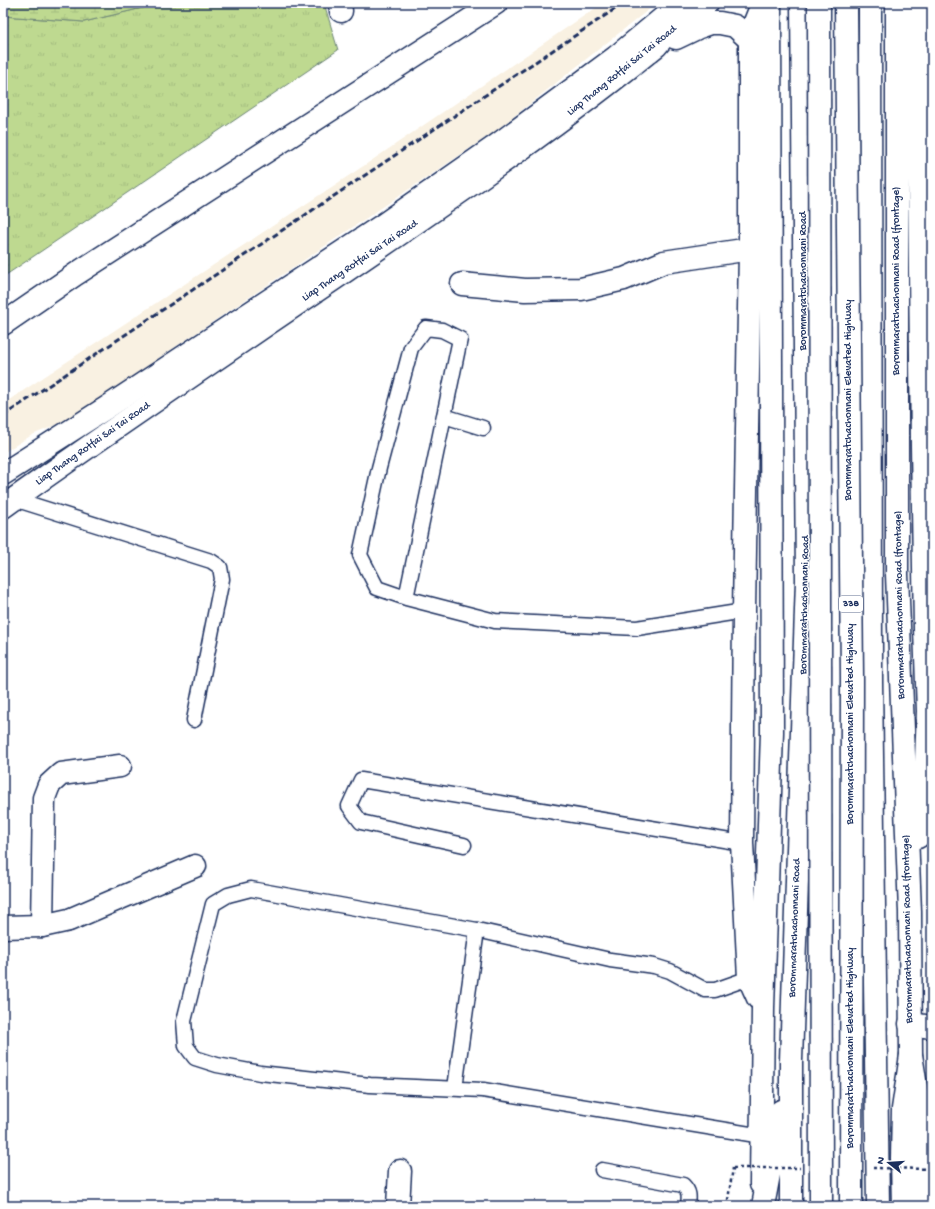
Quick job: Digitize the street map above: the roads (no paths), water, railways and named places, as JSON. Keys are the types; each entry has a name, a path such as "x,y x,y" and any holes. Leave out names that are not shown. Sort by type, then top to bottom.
{"main road":[{"path":"3,324 90,265 496,3"},
{"name":"Liap Thang Rotfai Sai Tai Road","path":"3,474 106,408 380,227 493,148 616,57 681,3"},
{"name":"Liap Thang Rotfai Sai Tai Road","path":"9,503 186,379 392,239 534,140 611,83 656,46 662,39 708,3"},
{"path":"762,1008 749,978 742,843 750,249 750,40 759,12 769,3"},
{"path":"762,1206 762,1008 772,732 769,3"},
{"name":"Borommaratchachonnani Road","path":"791,1206 791,1061 807,580 802,3"},
{"path":"818,3 821,1206"},
{"name":"Borommaratchachonnani Elevated Highway","path":"846,3 852,678 851,1206"},
{"name":"338","path":"870,3 871,682 878,1206"},
{"name":"Borommaratchachonnani Road (frontage)","path":"897,3 897,574 910,912 911,1055 927,1146 924,1206"},
{"path":"910,912 929,762 925,629 927,447 925,210 917,3"},
{"path":"656,46 711,23 735,26 750,40"},
{"path":"462,284 525,290 581,289 624,279 664,262 750,249"},
{"path":"42,926 44,798 49,785 61,774 120,766"},
{"path":"3,927 42,926 70,920 194,866"},
{"path":"910,1024 932,1027"},
{"path":"902,1206 903,1109 911,1055"},
{"path":"762,1206 791,1061"},
{"path":"398,1206 400,1171"}],"lane":[{"path":"406,598 460,339 442,330 426,328 411,348 379,468 360,555 377,588 406,598 495,621 637,628 744,611"},
{"path":"444,416 483,428"},
{"path":"9,503 211,561 220,567 222,579 194,720"},
{"path":"464,846 361,822 349,806 361,780 742,843"},
{"path":"749,978 715,990 705,990 670,971 654,966 610,960 477,930 251,889 228,895 213,904 184,1021 186,1046 195,1058 217,1065 260,1073 370,1085 483,1090 762,1136"},
{"path":"456,1088 477,930"},
{"path":"602,1170 683,1186 687,1190 689,1196 688,1206"}],"railway":[{"path":"3,416 624,3"}]}
